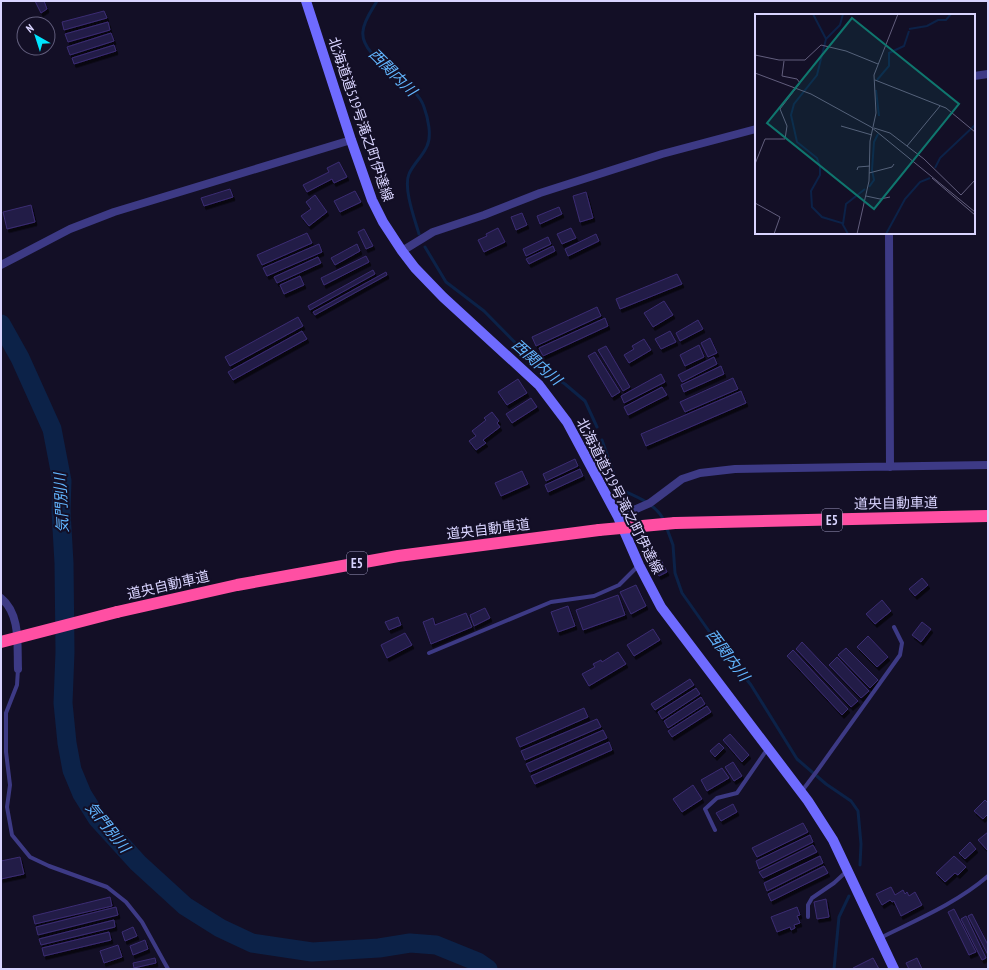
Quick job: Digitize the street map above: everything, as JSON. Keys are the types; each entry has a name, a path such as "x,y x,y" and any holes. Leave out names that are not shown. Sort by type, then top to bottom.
{"highway":[{"name":"道央自動車道","path":"1,642 117,612 237,585 398,556 599,530 675,523 988,516"}],"main road":[{"name":"北海道道519号滝之町伊達線","path":"306,1 350,140 372,200 383,222 402,252 415,268 539,386 567,422 618,517 639,566 662,608 801,791 833,840 894,969"}],"street":[{"path":"975,76 988,74"},
{"path":"402,252 433,232 484,215 540,193 662,154 755,129"},
{"path":"1,265 70,229 114,212 350,140"},
{"path":"889,234 890,467"},
{"path":"618,517 642,508 682,479 700,473 735,469 988,465"},
{"path":"1,598 11,609 16,627 18,669"}],"lane":[{"path":"429,653 551,602 594,596 619,585 639,566"},
{"path":"801,791 812,778 900,655 902,643 894,627"},
{"path":"18,669 17,685 6,713 6,752 10,785 6,807 12,835 30,857 49,866 107,887 126,902 142,922 168,969"},
{"path":"715,830 706,809 717,798 737,793 768,748"},
{"path":"808,917 808,905 812,898 834,883 848,871"},
{"path":"879,938 945,905 978,885 988,876"}],"building":[{"path":"35,1 44,1 47,9 41,13"},
{"path":"104,11 107,18 64,30 62,22"},
{"path":"108,22 110,30 68,42 65,34"},
{"path":"111,33 114,41 70,55 67,47"},
{"path":"114,45 116,51 74,64 72,58"},
{"path":"339,162 347,177 334,183 332,179 307,192 303,185 329,172 327,168"},
{"path":"230,189 233,197 204,206 201,198"},
{"path":"355,191 361,202 340,212 334,201"},
{"path":"586,192 593,218 580,222 573,196"},
{"path":"315,195 327,212 309,226 301,216 311,209 306,202"},
{"path":"31,205 35,222 7,229 3,212"},
{"path":"559,207 562,214 540,224 537,216"},
{"path":"522,213 527,225 516,230 511,217"},
{"path":"498,228 505,242 484,252 478,240 487,236 486,234"},
{"path":"571,228 576,238 562,244 557,234"},
{"path":"364,229 373,246 366,249 358,232"},
{"path":"307,233 312,243 262,265 257,255"},
{"path":"596,234 599,241 568,256 565,249"},
{"path":"548,237 551,244 526,256 523,249"},
{"path":"319,244 322,252 267,276 263,268"},
{"path":"357,244 360,251 335,265 331,258"},
{"path":"553,246 555,251 529,264 526,259"},
{"path":"366,256 369,262 324,285 321,278"},
{"path":"318,257 321,263 277,283 274,277"},
{"path":"373,270 375,274 310,310 308,306"},
{"path":"386,272 387,275 315,315 313,312"},
{"path":"677,274 682,284 620,309 616,299"},
{"path":"300,276 304,285 284,294 280,285"},
{"path":"664,301 673,315 653,327 644,313"},
{"path":"597,307 601,316 536,346 532,337"},
{"path":"298,317 303,326 230,366 225,357"},
{"path":"605,318 608,326 543,356 539,348"},
{"path":"698,320 703,329 680,341 676,333"},
{"path":"302,331 307,339 233,380 228,372"},
{"path":"670,331 676,342 661,349 655,339"},
{"path":"710,338 717,353 708,357 701,343"},
{"path":"644,339 651,350 629,363 624,355 634,349 632,346"},
{"path":"699,345 704,357 685,366 680,355"},
{"path":"606,346 630,387 623,391 598,350"},
{"path":"595,352 620,392 612,397 588,356"},
{"path":"714,357 717,364 682,382 678,375"},
{"path":"721,366 724,374 684,392 681,385"},
{"path":"661,374 665,382 624,403 621,396"},
{"path":"733,378 738,389 685,412 680,402"},
{"path":"518,379 527,393 507,405 498,392"},
{"path":"662,387 667,395 628,415 624,407"},
{"path":"741,391 746,403 646,446 641,434"},
{"path":"531,398 537,407 512,423 506,414"},
{"path":"492,412 499,421 497,423 500,427 483,440 486,443 476,450 469,441 476,436 472,431 486,420 484,418"},
{"path":"575,459 578,466 546,481 543,474"},
{"path":"580,469 583,476 548,492 545,485"},
{"path":"522,471 528,484 501,496 495,483"},
{"path":"660,558 667,572 659,576 652,562"},
{"path":"922,578 928,585 915,596 909,589"},
{"path":"636,585 646,606 631,614 620,592"},
{"path":"618,595 625,615 583,630 576,610"},
{"path":"882,600 891,611 875,624 866,614"},
{"path":"568,606 575,626 558,632 551,612"},
{"path":"485,608 490,618 474,626 470,615"},
{"path":"466,613 472,627 431,644 423,622 433,618 435,625"},
{"path":"398,617 401,625 389,630 385,622"},
{"path":"922,622 931,629 921,642 912,635"},
{"path":"653,629 660,640 634,656 627,645"},
{"path":"405,633 412,645 387,658 381,645"},
{"path":"868,636 888,657 877,667 857,647"},
{"path":"802,642 858,701 851,707 796,649"},
{"path":"846,648 878,680 870,688 838,655"},
{"path":"793,650 848,709 842,715 787,656"},
{"path":"618,652 626,664 589,686 582,674 595,667 593,664 601,660 602,662"},
{"path":"837,657 869,691 861,698 829,665"},
{"path":"690,679 694,685 655,710 651,704"},
{"path":"696,688 700,694 662,719 658,712"},
{"path":"701,697 705,704 668,728 664,721"},
{"path":"707,706 711,712 672,737 668,731"},
{"path":"584,708 588,717 520,747 516,738"},
{"path":"597,719 601,727 525,760 521,751"},
{"path":"603,730 607,738 530,772 526,764"},
{"path":"730,734 749,755 742,762 723,740"},
{"path":"609,742 612,750 535,784 531,776"},
{"path":"719,743 724,748 715,757 710,751"},
{"path":"733,762 742,776 734,781 725,767"},
{"path":"722,768 729,778 707,791 701,780"},
{"path":"693,785 702,799 682,812 673,799"},
{"path":"985,800 988,803 988,814 983,819 974,811"},
{"path":"733,804 737,812 721,821 716,813"},
{"path":"803,823 808,832 757,857 752,848"},
{"path":"988,832 988,851 978,840"},
{"path":"810,835 813,842 759,869 756,861"},
{"path":"970,842 976,849 965,859 959,853"},
{"path":"813,845 817,852 763,878 759,872"},
{"path":"820,856 823,863 767,891 764,883"},
{"path":"954,856 966,867 958,875 955,873 945,882 936,873"},
{"path":"20,857 24,874 1,879 1,861"},
{"path":"824,866 828,873 771,901 768,894"},
{"path":"891,887 895,895 903,890 905,894 907,892 909,896 915,892 922,905 901,916 894,901 892,902 890,900 882,905 876,894"},
{"path":"110,897 112,906 35,924 33,916"},
{"path":"826,899 829,917 817,919 814,902"},
{"path":"116,907 118,915 38,935 36,927"},
{"path":"797,907 800,915 797,916 800,923 794,925 795,928 791,930 790,927 777,932 771,917"},
{"path":"954,909 976,952 969,955 948,912"},
{"path":"972,914 988,945 988,955 968,916"},
{"path":"966,916 986,958 982,960 961,919"},
{"path":"114,920 115,927 41,945 39,939"},
{"path":"133,927 137,936 125,941 122,932"},
{"path":"109,932 111,940 44,956 42,948"},
{"path":"145,940 148,949 133,955 130,946"},
{"path":"118,945 122,957 104,963 100,951"},
{"path":"155,958 156,963 134,968 133,963"},
{"path":"873,958 879,969 853,969 853,968"},
{"path":"917,958 922,969 909,969 906,963"}],"waterway":[{"name":"西関内川","path":"377,1 365,23 363,31 364,41 378,60 411,88 419,97 424,107 428,122 429,137 427,146 409,174 407,187 410,204 419,234"},
{"name":"西関内川","path":"425,247 446,282 484,311 541,369 565,384 585,401 597,427"},
{"name":"気門別川","path":"1,324 20,358 52,429 62,481 61,511 64,563 65,652 63,703 67,743 72,770 82,794 97,818 138,863 185,906 220,928 252,943 312,952 379,948 410,943 436,945 478,962 488,969"},
{"name":"西関内川","path":"602,440 619,489 651,505 661,515 664,521"},
{"name":"西関内川","path":"666,526 673,545 675,573 682,593 711,634 751,685 797,759 826,784 851,801 858,811 861,844 860,865"},
{"name":"西関内川","path":"834,969 839,917 849,896"}]}
